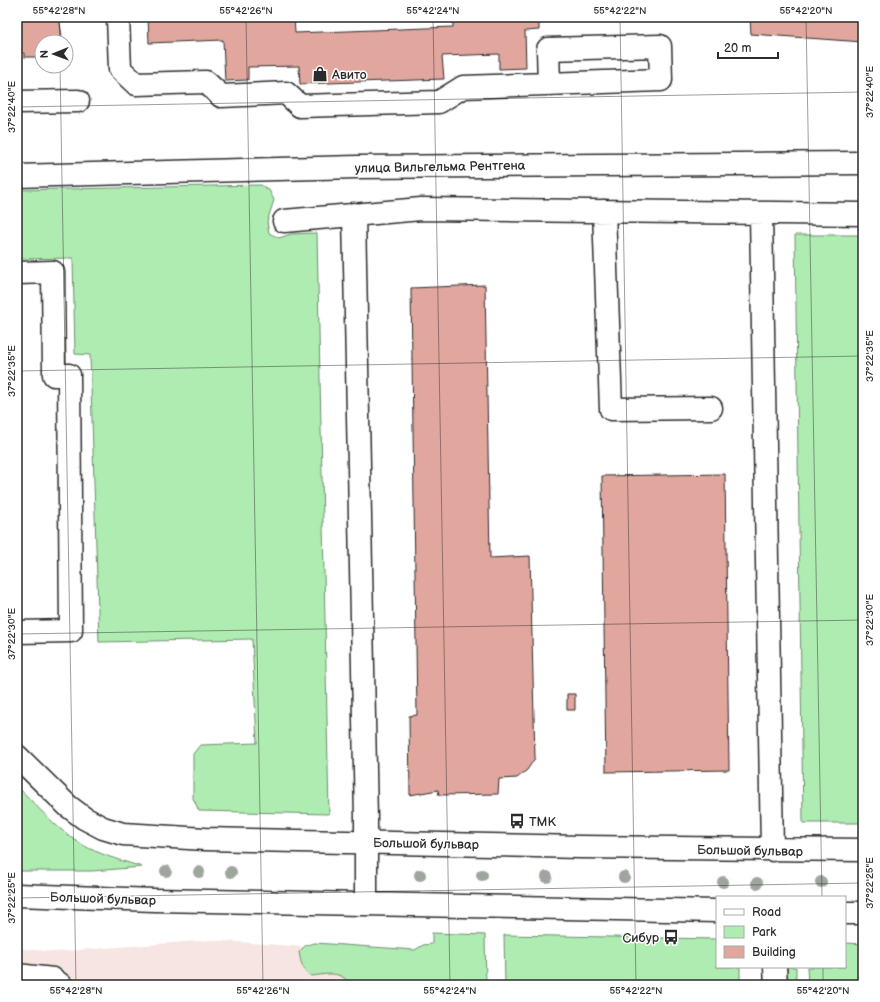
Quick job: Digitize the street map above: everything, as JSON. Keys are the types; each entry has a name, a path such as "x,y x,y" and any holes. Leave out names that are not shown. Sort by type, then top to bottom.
{"street":[{"path":"118,17 120,69 136,84 206,82 221,96 286,93 300,106 439,102 462,87 549,84 661,80 660,46 548,49 549,84"},
{"path":"17,102 78,100"},
{"name":"улица Вильгельма Рентгена","path":"17,176 357,167 863,163"},
{"path":"284,221 421,209 863,214"},
{"path":"604,211 611,410 711,408"},
{"path":"762,213 772,850"},
{"path":"354,214 366,904"},
{"path":"17,273 53,272 54,375 68,374 71,631 17,632"},
{"name":"Большой бульвар","path":"17,756 68,806 84,818 103,828 123,834 205,839 772,850 863,850"},
{"name":"Большой бульвар","path":"17,895 716,911"},
{"path":"846,913 863,913"},
{"path":"775,968 776,985"},
{"path":"17,975 53,978 61,985"}],"shaded area":[{"path":"211,940 429,956 426,985 17,985 17,948 53,952"}],"green space":[{"path":"261,185 269,190 274,200 267,222 269,233 279,238 291,234 317,233 329,814 199,811 193,798 193,754 200,745 257,743 252,639 99,642 90,355 75,354 73,258 17,259 17,190"},
{"path":"795,235 863,235 863,823 803,823"},
{"path":"17,786 53,823 73,839 84,846 113,858 142,867 92,871 17,871"},
{"path":"432,933 485,935 486,985 352,985 343,977 338,975 328,974 311,976 302,966 300,959 299,952 306,945 315,943 415,950 423,945 432,944"},
{"path":"504,935 716,939 716,968 740,968 740,985 505,985"},
{"path":"846,943 863,944 863,985 808,985 807,968 846,968"},
{"path":"787,968 796,968 796,985 788,985"}],"building":[{"path":"17,17 59,17 62,34 34,34 34,57 24,57 24,53 17,54"},
{"path":"148,17 192,17 192,19 294,17 295,33 453,27 453,17 558,17 555,20 539,20 539,30 525,31 526,68 499,69 499,54 442,56 444,79 300,84 299,66 248,67 248,80 225,81 223,40 149,43"},
{"path":"750,17 863,17 863,42 751,34"},
{"path":"485,285 490,558 530,556 535,758 527,770 517,778 499,779 498,794 439,795 438,790 410,795 409,716 417,715 411,288"},
{"path":"725,474 729,770 606,772 602,476"},
{"path":"567,694 575,694 575,710 567,710"}],"place":[{"name":"Авито","path":"320,74"},
{"name":"ТМК","path":"517,821"},
{"name":"Сибур","path":"671,937"}]}
